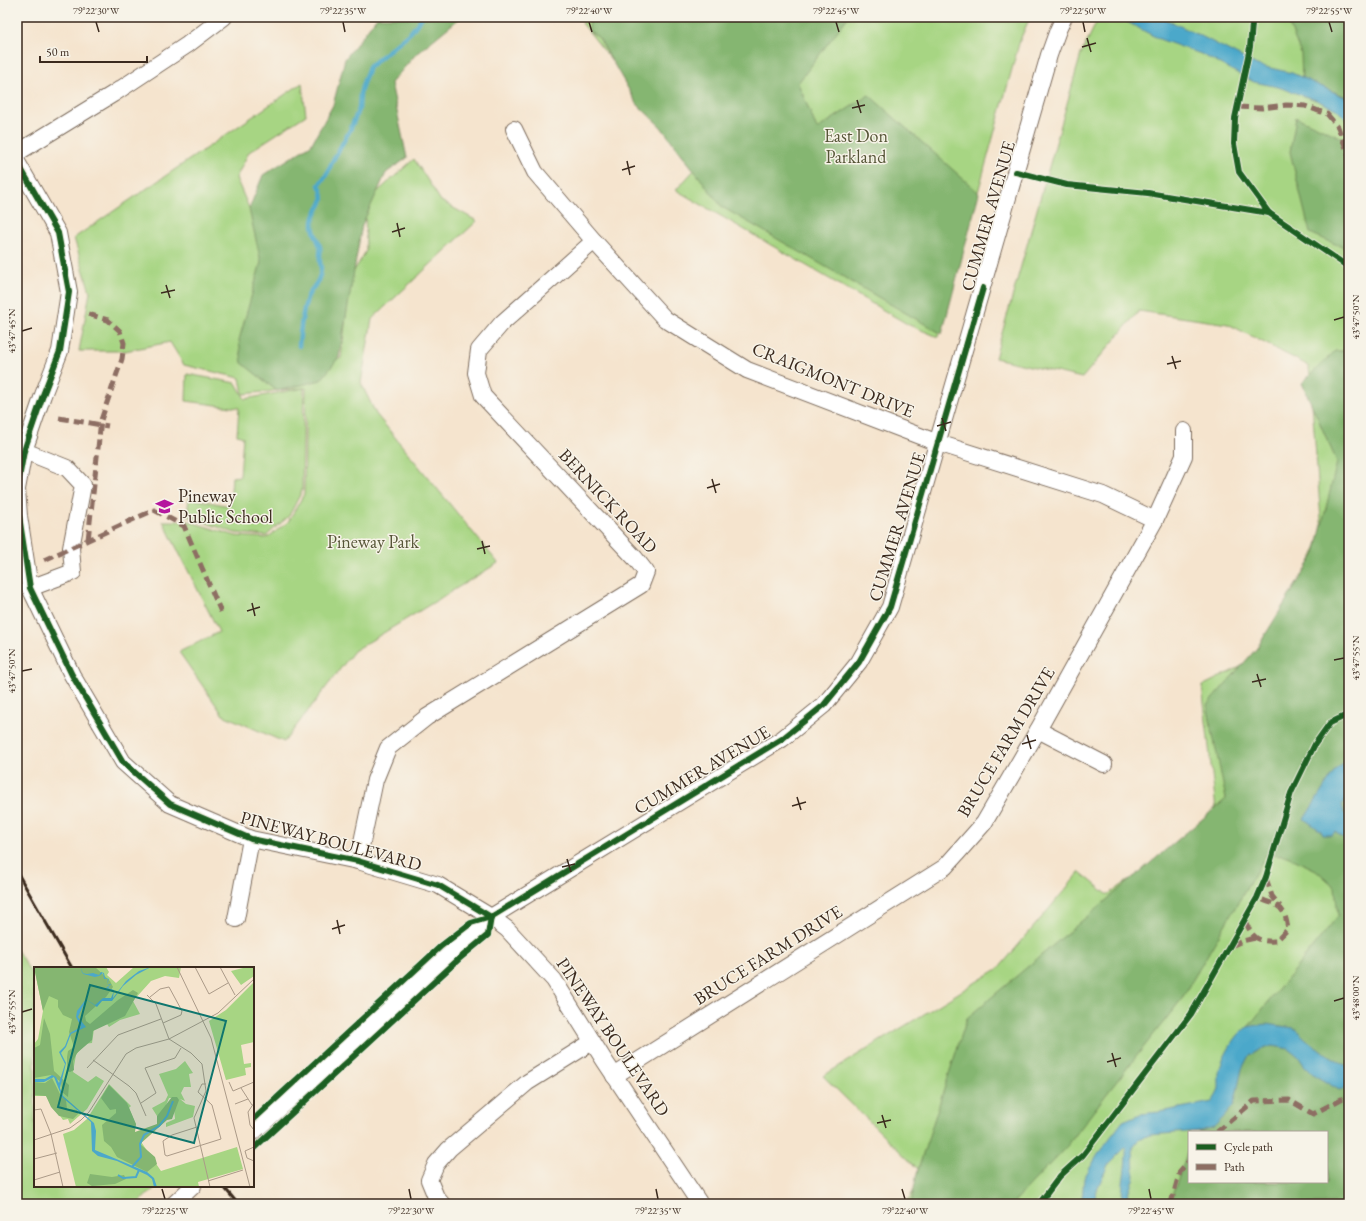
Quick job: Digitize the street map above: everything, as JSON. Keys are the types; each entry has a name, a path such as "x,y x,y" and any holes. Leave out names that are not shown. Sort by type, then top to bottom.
{"street":[{"path":"17,153 156,66 186,46 224,17"},
{"name":"CUMMER AVENUE","path":"254,1131 491,917 782,739 824,705 860,662 890,606 1049,55 1064,17"},
{"name":"CRAIGMONT DRIVE","path":"514,129 535,172 594,241 665,319 747,370 938,443 1103,494 1155,520"},
{"name":"PINEWAY BOULEVARD","path":"17,162 58,233 69,292 60,351 21,450 17,489 19,516 30,588 72,675 123,762 170,804 251,839 358,861 438,886 491,917 507,929 554,980 614,1076 700,1204"},
{"name":"BERNICK ROAD","path":"358,861 375,780 388,748 427,717 642,585 646,572 624,546 484,396 476,373 479,350 502,323 594,241"},
{"name":"BRUCE FARM DRIVE","path":"614,1076 945,867 984,823 1038,730 1155,520 1184,456 1184,431"},
{"path":"21,450 67,468 83,485 71,548 73,572 30,588"},
{"path":"1038,730 1104,764"},
{"path":"236,919 251,839"},
{"path":"442,1204 436,1197 429,1180 436,1164 449,1149 528,1082 592,1042"},
{"path":"174,1204 193,1187"}],"green space":[{"path":"377,17 461,17 416,54 391,83 407,158 386,173 362,225 339,357 321,380 277,391 242,363 239,340 261,262 249,209 263,175 311,145 333,105 345,59"},
{"name":"East Don Parkland","path":"589,17 1030,17 1020,40 938,337 909,325 676,190 697,167 582,23"},
{"name":"East Don Parkland","path":"591,17 848,17 798,83 817,129 869,95 979,193 942,334 722,207 661,127 637,104 599,38 588,30"},
{"path":"1099,17 1349,17 1349,1204 906,1204 923,1174 823,1076 999,968 1080,872 1108,895 1217,818 1202,686 1274,650 1322,533 1309,366 1228,324 1139,311 1082,378 995,358 1081,54"},
{"path":"1286,17 1349,17 1349,98 1302,79 1301,54"},
{"name":"Pineway Park","path":"302,83 306,115 249,152 236,178 280,279 308,371 341,358 351,276 366,251 365,203 414,159 441,201 477,221 372,319 361,383 376,414 498,563 354,651 284,742 223,715 179,652 219,632 163,521 188,521 236,536 267,538 288,522 304,494 306,388 243,394 240,378 184,365 170,342 125,351 79,351 90,292 74,238"},
{"path":"1296,117 1349,141 1349,250 1310,233 1290,152"},
{"path":"1335,351 1349,351 1349,1204 1169,1204 1188,1151 1188,1183 1328,1183 1328,1131 1199,1131 1218,1097 1244,1032 1338,916 1335,887 1316,870 1287,856 1266,855 1181,1000 1068,1145 1012,1204 911,1204 917,1173 967,1018 1226,799 1207,705 1257,648 1315,554 1337,462 1302,383"},
{"path":"187,374 236,383 245,399 304,388 302,491 289,516 266,536 235,533 187,516 189,498 230,506 232,477 240,476 243,437 237,435 239,408 186,401"},
{"path":"17,950 34,977 34,1187 156,1187 137,1204 17,1204"}],"water":[{"path":"1118,17 1161,17 1257,65 1292,73 1349,99 1349,122 1336,109 1316,100 1278,87 1254,82 1201,54 1159,39"},
{"path":"1349,758 1349,795 1342,804 1344,813 1349,818 1349,842 1335,832 1332,835 1323,835 1321,831 1304,819 1336,769"},
{"path":"1267,1024 1294,1028 1315,1047 1349,1067 1349,1088 1339,1090 1314,1075 1304,1065 1298,1056 1289,1049 1273,1046 1260,1050 1248,1057 1242,1069 1234,1105 1214,1127 1200,1131 1150,1135 1139,1139 1133,1147 1134,1177 1127,1196 1128,1204 1122,1204 1126,1147 1108,1165 1098,1187 1093,1204 1079,1204 1082,1198 1084,1178 1100,1151 1123,1121 1140,1114 1212,1102 1218,1091 1219,1073 1222,1061 1239,1034 1248,1027"}],"waterway":[{"path":"299,346 305,304 309,294 319,278 321,269 320,248 313,224 315,213 323,198 319,185 328,172 359,109 360,94 369,67 411,32 422,17"}],"railway":[{"path":"17,872 71,967"},
{"path":"224,1187 238,1204"}],"marked path":[{"path":"1238,107 1262,108 1286,105 1305,106 1327,114 1338,127 1349,156"},
{"path":"88,314 108,320 120,331 124,343 122,359 101,420 88,540"},
{"path":"59,418 108,426"},
{"path":"44,560 154,510 184,526 221,612"},
{"path":"1266,878 1272,896 1280,906"},
{"path":"1245,921 1253,935 1264,941 1276,941 1288,929 1285,915 1282,910 1271,903 1257,898"},
{"path":"1231,946 1242,941 1256,938"},
{"path":"1218,1131 1254,1101 1289,1100 1313,1114 1349,1095"},
{"path":"1172,1204 1171,1203 1180,1171 1188,1162"},
{"path":"1346,1204 1349,1201"}],"cycle path":[{"path":"1248,17 1252,24 1250,47 1235,118 1234,144 1239,172 1269,213 1347,266 1349,269"},
{"path":"17,162 58,233 69,292 60,351 24,451 17,489 19,516 30,588 72,675 123,762 170,804 251,839 358,861 438,885 491,917"},
{"path":"1016,172 1067,185 1148,193 1269,213"},
{"path":"254,1119 441,946 471,923 491,917 782,739 824,705 859,662 890,607 983,288"},
{"path":"1039,1204 1060,1176 1083,1155 1191,1014 1257,898 1266,877 1291,793 1315,744 1330,723 1349,714"},
{"path":"254,1148 459,959 488,935 491,917"}],"place":[{"name":"Pineway Public School","path":"165,506"}]}
